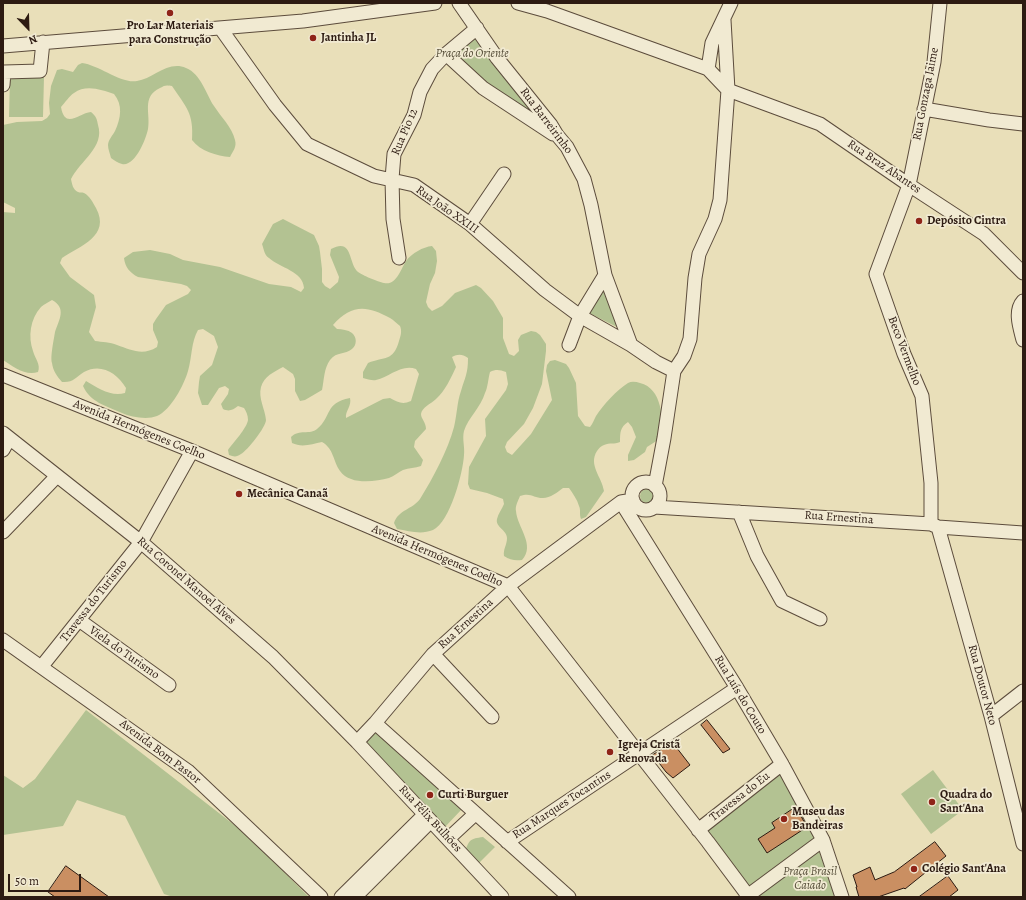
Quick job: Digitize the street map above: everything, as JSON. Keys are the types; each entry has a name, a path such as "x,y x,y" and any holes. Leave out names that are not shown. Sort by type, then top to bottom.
{"street":[{"path":"3,46 303,21 435,3"},
{"name":"Rua Barreirinho","path":"459,3 497,58 567,147 584,179 606,275 631,345"},
{"path":"518,3 548,11 708,69 728,90"},
{"name":"Rua Gonzaga Jaime","path":"908,185 934,62 940,3"},
{"path":"708,69 712,43 724,20 730,4"},
{"path":"655,486 674,371 684,356 690,339 695,278 699,254 715,219 720,200 728,90 724,20"},
{"name":"Rua Pio 12","path":"399,258 394,219 392,179 394,154 414,115 420,92 432,69 446,54 477,28"},
{"name":"Rua João XXIII","path":"221,29 275,105 307,144 374,176 392,179 414,186 470,224 545,290 580,316 631,345 656,362 674,371"},
{"path":"3,85 4,72 40,71 43,42"},
{"path":"446,54 483,88 557,136"},
{"name":"Rua Braz Abantes","path":"728,90 820,124 908,185 984,234 1023,273"},
{"path":"924,109 1023,124"},
{"path":"470,224 504,174"},
{"name":"Beco Vermelho","path":"908,185 876,274 904,354 922,396 935,525"},
{"path":"569,346 580,316 606,275"},
{"path":"1023,301 1020,305 1018,320 1023,340"},
{"name":"Avenida Hermógenes Coelho","path":"3,375 192,451 508,586 640,754 748,896"},
{"name":"Rua Coronel Manoel Alves","path":"5,441 58,476 141,542 273,657 357,742"},
{"name":"Travessa do Turismo","path":"42,666 141,542 192,451"},
{"path":"3,532 58,476"},
{"path":"648,482 655,486 659,492 659,501 654,507 647,510 639,508 627,501 633,489 639,483 648,482"},
{"name":"Rua Ernestina","path":"357,742 375,723 433,654 508,586 627,501"},
{"name":"Rua Luís do Couto","path":"627,501 782,764 823,840 842,897"},
{"name":"Rua Ernestina","path":"654,507 935,525 1023,533"},
{"path":"739,512 757,556 782,601 820,619"},
{"name":"Rua Doutor Neto","path":"935,525 991,716 1023,844"},
{"name":"Viela do Turismo","path":"79,620 169,685"},
{"name":"Avenida Bom Pastor","path":"3,640 42,666 188,771 321,897"},
{"path":"433,654 492,717"},
{"name":"Rua Marques Tocantins","path":"506,842 640,754 736,688"},
{"path":"991,716 1023,691"},
{"path":"375,723 569,897"},
{"name":"Rua Félix Bulhões","path":"357,742 502,897"},
{"name":"Travessa do Eu","path":"698,830 782,764"},
{"path":"448,839 475,814"},
{"path":"340,897 428,817"},
{"path":"355,897 428,817"},
{"path":"748,896 823,840"}],"green space":[{"name":"Praça do Oriente","path":"474,35 550,128 489,87 450,53"},
{"path":"82,63 89,64 124,80 131,81 143,80 173,66 186,68 196,75 203,85 214,106 234,135 235,142 234,149 230,157 209,152 195,144 192,140 192,123 185,105 172,86 166,86 154,92 151,96 148,106 148,129 139,151 131,161 127,164 122,164 111,158 108,147 108,143 115,131 120,116 119,103 114,94 89,88 79,90 72,94 61,107 63,114 69,119 91,112 97,119 99,133 95,147 71,179 75,190 86,194 90,198 100,218 100,226 97,233 91,239 62,258 60,263 70,277 94,295 96,307 89,332 95,341 112,343 127,349 142,352 152,350 157,347 158,342 153,330 153,324 156,319 166,305 188,294 191,290 187,286 181,284 138,277 130,272 124,258 133,252 150,250 170,254 183,260 220,267 269,284 291,287 301,292 304,288 303,282 300,278 290,270 267,257 262,244 273,224 283,219 314,235 319,246 322,282 330,289 338,282 339,277 330,255 331,249 338,246 343,246 347,249 358,272 366,277 388,283 395,279 411,255 421,249 432,246 436,251 437,261 426,302 432,311 442,306 455,293 476,285 481,288 493,301 503,318 503,338 509,354 514,356 519,351 518,340 521,335 531,331 540,335 546,344 542,384 533,408 524,424 507,442 505,447 507,452 512,455 531,434 552,400 546,371 547,365 550,361 555,360 566,364 576,383 578,416 585,426 590,427 602,407 619,390 628,383 636,382 647,386 653,391 657,398 660,406 662,423 661,438 647,447 645,452 634,460 628,461 628,455 636,437 628,422 621,430 620,442 606,444 599,448 594,461 596,471 604,491 586,517 581,519 578,503 569,488 563,488 546,498 529,495 520,496 516,505 516,511 527,542 527,548 526,554 522,560 515,560 504,556 507,538 497,522 498,515 504,504 503,499 470,489 468,484 469,467 486,436 485,419 506,390 508,384 506,372 494,370 490,372 487,388 483,398 464,431 463,463 458,485 450,508 439,525 433,530 424,532 410,532 397,529 394,523 402,512 414,505 420,499 444,454 454,427 459,400 467,372 468,358 460,355 452,357 456,367 448,384 434,401 425,407 421,414 426,429 415,441 414,447 423,460 421,466 403,470 391,477 383,479 363,481 350,479 340,471 329,448 322,442 311,445 292,443 291,437 297,433 311,432 317,429 325,420 332,407 342,400 350,398 346,418 383,399 390,398 403,403 411,401 419,374 416,369 400,369 375,380 363,378 363,372 368,363 391,355 397,348 401,335 400,326 382,314 367,309 353,310 346,313 333,325 337,329 352,333 356,339 356,343 349,351 335,355 330,360 325,370 322,390 305,400 300,401 295,391 295,379 293,374 283,367 267,377 262,383 260,391 266,420 265,423 260,433 244,452 235,456 229,455 228,450 245,427 248,420 247,415 244,408 238,406 231,410 223,409 221,404 228,394 229,389 225,386 219,388 208,405 202,405 198,393 200,376 212,365 218,347 214,336 203,329 198,330 196,335 188,371 180,390 172,403 162,413 149,418 134,417 99,403 90,396 83,386 86,381 110,393 125,393 126,388 118,378 108,371 102,369 90,369 72,381 62,382 54,371 52,360 55,332 60,319 61,310 57,303 52,300 42,306 37,312 31,328 31,346 38,364 38,372 24,372 3,360 3,212 15,213 15,208 3,202 3,125 17,122 42,121 47,118 50,114 49,103 51,86 57,70 62,69 73,72 78,65"},
{"path":"10,77 44,77 43,117 9,117"},
{"path":"606,285 621,329 589,313"},
{"path":"644,489 650,489 654,493 654,499 650,503 644,503 640,499 640,493"},
{"path":"86,710 246,834 309,897 173,897 164,894 125,816 77,800 63,826 3,835 3,775 23,788 35,779"},
{"path":"375,729 462,809 445,827 363,741"},
{"name":"Quadra do Sant'Ana","path":"933,770 963,810 931,834 901,794"},
{"path":"781,771 819,839 751,889 705,830"},
{"path":"483,837 495,847 477,865 465,851 471,840"},
{"name":"Praça Brasil Caiado","path":"819,851 835,897 756,897"}],"building":[{"path":"707,720 730,749 723,753 701,725"},
{"path":"673,743 690,765 673,778 666,772 653,755"},
{"path":"796,807 807,827 767,853 758,839 775,828 772,823"},
{"name":"Colégio Sant'Ana","path":"935,842 946,856 905,889 904,888 878,897 859,897 853,875 870,867 875,880 894,872"},
{"path":"66,866 109,897 55,897 48,892"},
{"name":"Colégio Sant'Ana","path":"948,876 958,890 949,897 919,897"}],"place":[{"name":"Pro Lar Materiais para Construção","path":"170,13"},
{"name":"Jantinha JL","path":"313,38"},
{"name":"Depósito Cintra","path":"919,221"},
{"name":"Mecânica Canaã","path":"239,494"},
{"name":"Igreja Cristã Renovada","path":"610,752"},
{"name":"Curti Burguer","path":"430,795"},
{"name":"Quadra do Sant'Ana","path":"932,802"},
{"name":"Museu das Bandeiras","path":"784,819"},
{"name":"Colégio Sant'Ana","path":"914,869"}]}
